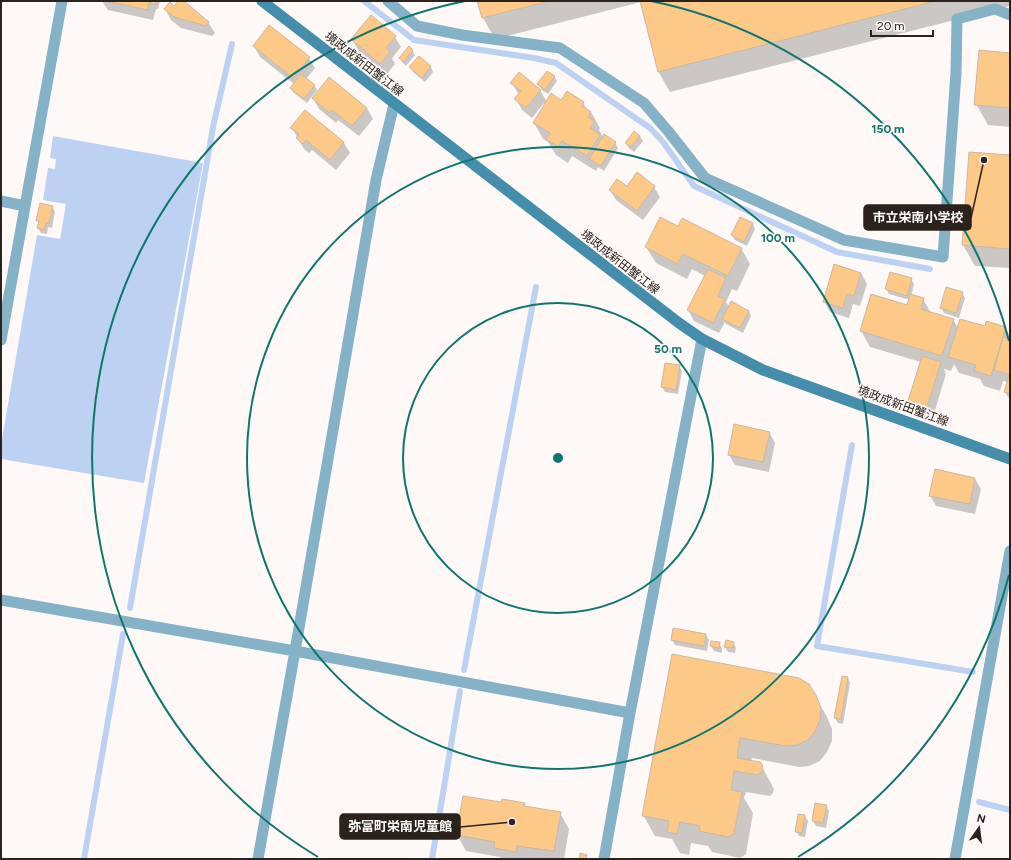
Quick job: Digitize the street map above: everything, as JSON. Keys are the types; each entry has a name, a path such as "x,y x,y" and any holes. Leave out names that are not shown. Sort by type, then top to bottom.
{"main road":[{"name":"境政成新田蟹江線","path":"262,1 679,323 702,339 764,370 1010,459"}],"street":[{"path":"1,340 62,1"},
{"path":"388,1 417,26 462,35 560,48 644,103 705,178 844,240 943,257 956,73 957,19 995,9 1010,15"},
{"path":"258,859 376,180 394,104"},
{"path":"1,201 25,206"},
{"path":"604,859 630,712 702,339"},
{"path":"955,859 1010,551"},
{"path":"1,600 295,651 630,712"}],"water":[{"path":"53,136 203,163 144,483 1,459 1,445 37,235 60,239 66,204 43,200 48,168 55,169 56,159 50,158"}],"building":[{"path":"105,1 149,1 148,10"},
{"path":"150,1 156,1 156,5 150,3"},
{"path":"178,1 184,1 209,22 206,26 174,17 164,9 170,2 174,6"},
{"path":"477,1 550,1 482,18"},
{"path":"640,1 936,1 658,72"},
{"path":"371,15 396,36 386,48 390,52 380,64 351,39"},
{"path":"269,25 310,57 293,78 253,46"},
{"path":"409,46 413,50 403,62 399,58"},
{"path":"979,50 1010,53 1010,108 974,105"},
{"path":"419,56 431,66 422,78 409,67"},
{"path":"547,71 555,76 545,90 537,84"},
{"path":"519,72 541,90 526,108 514,99 521,91 510,83"},
{"path":"301,74 315,85 304,99 290,88"},
{"path":"329,77 367,108 352,126 332,110 329,113 312,98"},
{"path":"567,91 584,102 582,106 591,112 588,117 595,121 590,128 600,135 587,156 562,141 558,147 546,139 550,133 533,123 551,93 561,100"},
{"path":"305,110 344,142 330,160 306,140 303,144 296,138 299,134 290,128"},
{"path":"634,131 640,136 631,147 625,143"},
{"path":"604,134 616,142 601,166 589,159"},
{"path":"969,152 1010,155 1010,249 962,245"},
{"path":"637,172 655,186 637,211 609,190 617,179 627,186"},
{"path":"40,203 53,206 49,223 46,223 44,230 37,228 39,221 36,221"},
{"path":"660,217 678,226 682,218 742,248 728,276 683,254 677,264 645,247"},
{"path":"740,217 753,223 744,242 731,235"},
{"path":"834,264 861,273 854,296 847,294 843,308 823,302"},
{"path":"708,269 726,278 718,296 725,299 713,323 687,310"},
{"path":"890,272 912,278 907,296 885,289"},
{"path":"946,287 963,292 956,313 940,308"},
{"path":"871,294 907,305 910,294 924,298 921,309 954,319 942,356 860,331"},
{"path":"731,301 749,311 740,328 722,319"},
{"path":"960,319 985,326 986,321 1006,327 991,376 974,371 976,365 948,357"},
{"path":"1003,337 1010,339 1010,375 994,370"},
{"path":"922,356 941,362 926,410 907,404"},
{"path":"665,363 680,365 676,390 661,387"},
{"path":"1010,375 1010,394 1004,392"},
{"path":"734,424 770,432 763,462 728,455"},
{"path":"935,469 975,478 970,504 929,496"},
{"path":"673,628 706,634 704,646 671,640"},
{"path":"726,640 734,642 733,648 724,647"},
{"path":"711,641 720,642 719,648 710,646"},
{"path":"672,654 799,678 809,684 816,695 821,708 820,720 815,731 808,740 797,745 786,746 740,738 737,758 760,762 763,770 757,775 734,771 731,790 742,792 734,834 728,837 699,831 700,826 680,822 677,834 667,832 669,821 642,816"},
{"path":"842,676 848,677 841,719 834,718"},
{"path":"463,796 501,802 502,799 525,803 524,806 561,812 554,851 517,846 516,852 494,848 495,842 456,835"},
{"path":"815,803 827,805 823,823 812,821"},
{"path":"798,814 805,815 802,833 795,832"},
{"path":"580,853 587,855 586,859 579,859"}],"waterway":[{"path":"364,1 414,40 534,58 556,63 650,128 663,142 694,186 837,252 930,269"},
{"path":"130,608 213,127 232,44"},
{"path":"464,670 536,287"},
{"path":"852,445 817,646 973,672"},
{"path":"84,859 123,634"},
{"path":"432,859 460,691"},
{"path":"979,802 1010,810"}],"place":[{"name":"市立栄南小学校","path":"984,160"},
{"name":"弥富町栄南児童館","path":"512,822"}]}
